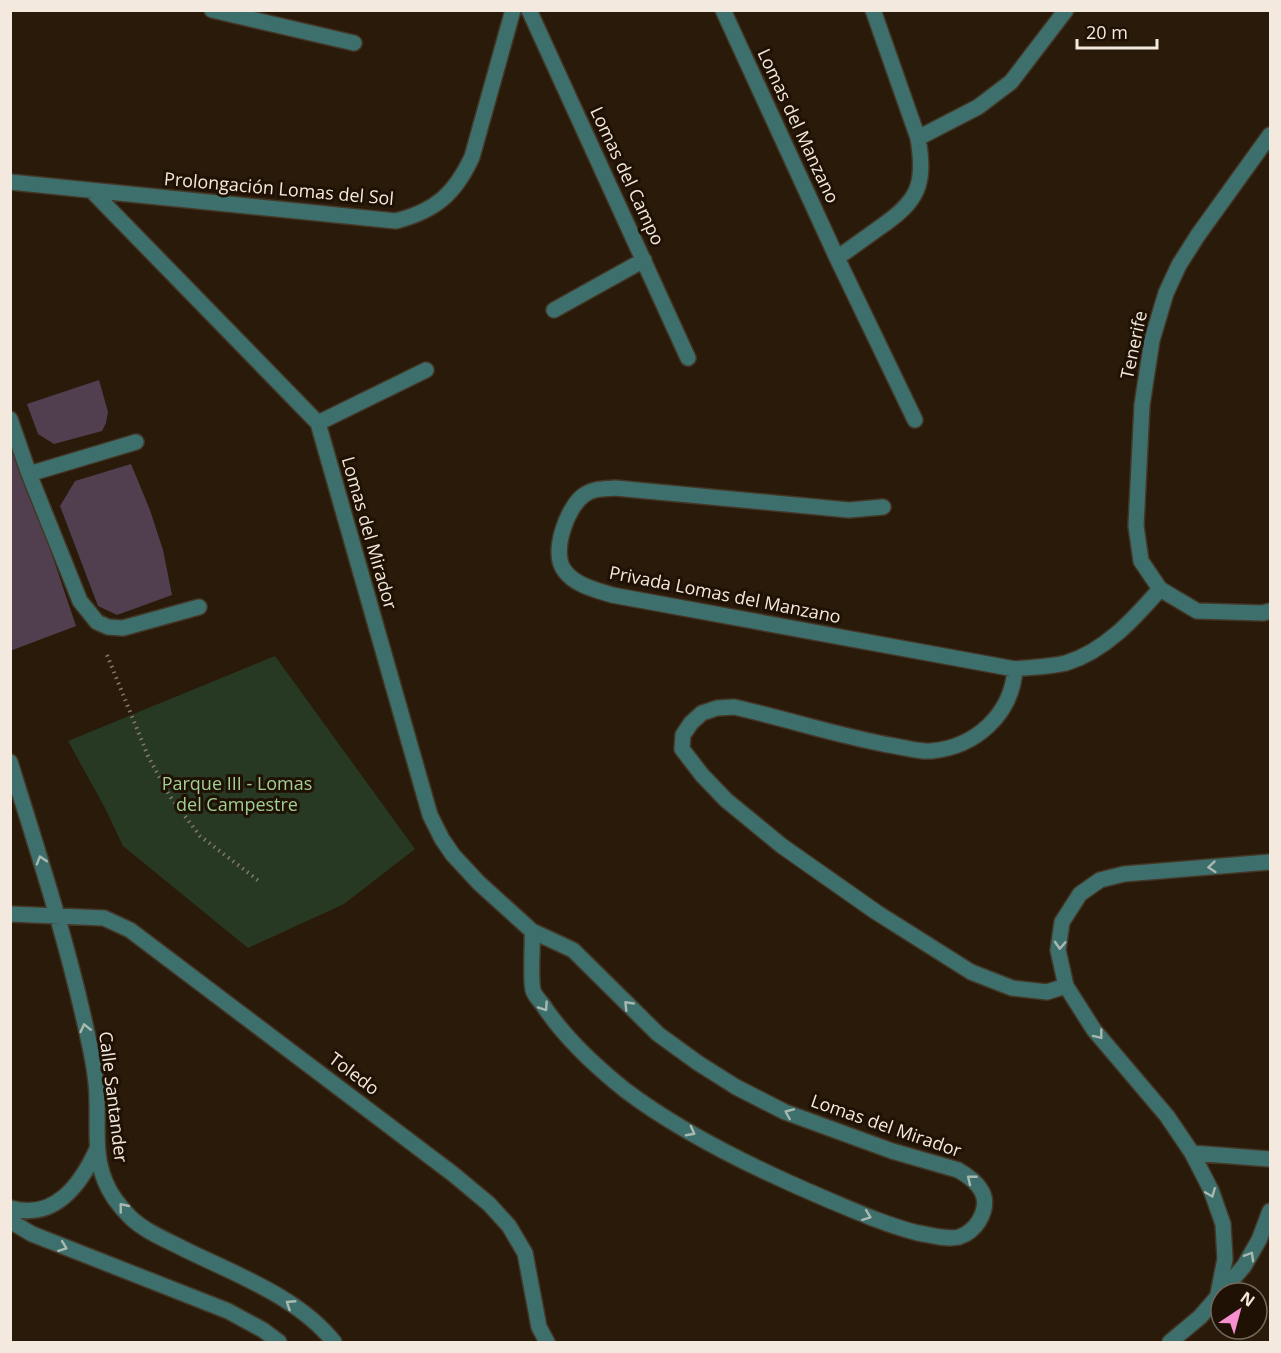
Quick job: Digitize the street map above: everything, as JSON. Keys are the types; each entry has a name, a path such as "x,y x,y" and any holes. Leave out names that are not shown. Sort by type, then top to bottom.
{"street":[{"path":"212,10 354,43"},
{"name":"Prolongación Lomas del Sol","path":"10,182 396,221 414,216 440,201 463,177 472,157 513,10"},
{"name":"Lomas del Campo","path":"529,10 688,358"},
{"name":"Lomas del Manzano","path":"723,10 837,258"},
{"path":"873,10 918,138 922,159 921,176 910,204 900,214 837,258 915,420"},
{"path":"918,138 978,107 1003,89 1026,64 1066,10"},
{"name":"Tenerife","path":"1160,589 1140,561 1136,526 1142,405 1152,340 1166,293 1179,265 1270,135"},
{"name":"Lomas del Mirador","path":"92,191 318,423 430,815 453,855 532,931 573,950 658,1034 698,1064 736,1087 796,1116 892,1151 968,1175 976,1182 985,1199 984,1213 974,1230 958,1237 940,1238 870,1218 778,1179 680,1126 625,1090 555,1023 533,991 532,931"},
{"path":"554,309 644,260"},
{"path":"318,423 426,370"},
{"path":"10,419 29,474 80,601 97,622 108,627 123,627 199,608"},
{"path":"29,474 136,442"},
{"name":"Privada Lomas del Manzano","path":"883,507 849,510 615,488 593,490 582,496 565,523 559,556 560,563 571,578 589,588 612,595 1015,669 1065,663 1089,652 1118,633 1140,613 1160,589"},
{"path":"1160,589 1197,611 1270,611"},
{"path":"1015,669 1014,686 1007,703 991,724 966,743 930,752 871,742 734,707 717,708 702,713 683,735 682,749 702,775 726,800 782,846 876,912 971,972 1012,988 1047,992 1066,986"},
{"name":"Calle Santander","path":"10,762 58,916 89,1043 97,1097 97,1149 105,1180 117,1200 132,1218 151,1232 274,1294 301,1311 334,1342"},
{"path":"1221,1281 1226,1259 1223,1224 1211,1190 1192,1153 1167,1116 1094,1030 1066,986 1058,950 1062,922 1080,894 1100,880 1124,874 1270,862"},
{"name":"Toledo","path":"10,914 104,918 130,930 453,1174 489,1204 508,1226 525,1253 539,1327 547,1342"},
{"path":"10,1208 34,1211 51,1206 76,1185 87,1172 97,1149"},
{"path":"1192,1153 1270,1159"},
{"path":"1230,1281 1244,1266 1259,1240 1270,1211"},
{"path":"10,1221 32,1234 228,1311 263,1330 279,1342"},
{"path":"1170,1342 1200,1317 1209,1306"}],"path":[{"path":"107,655 148,756 169,795 200,836 259,881"}],"green space":[{"name":"Parque III - Lomas del Campestre","path":"275,656 415,849 344,904 248,948 123,846 68,741"}],"building":[{"path":"99,380 108,412 102,431 54,444 38,434 27,404"},
{"path":"11,443 38,513 76,626 10,651"},
{"path":"131,464 163,550 172,595 117,615 98,606 60,506 75,481"}]}
